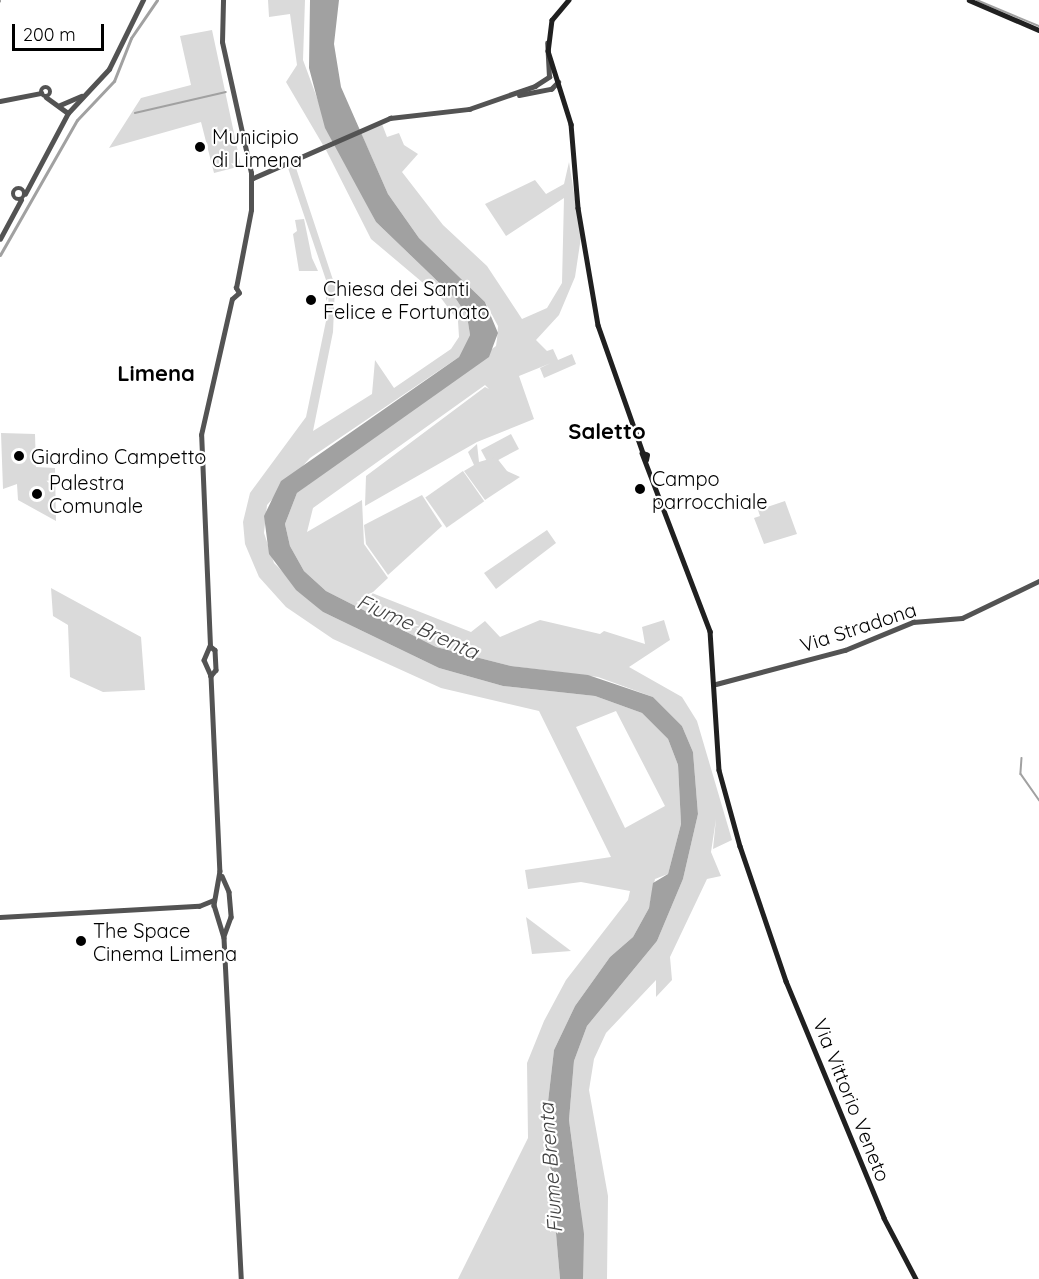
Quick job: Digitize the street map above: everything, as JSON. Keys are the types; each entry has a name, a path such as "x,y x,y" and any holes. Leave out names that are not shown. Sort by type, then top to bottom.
{"main road":[{"path":"547,43 552,20 569,0"},
{"path":"969,0 1039,30"},
{"name":"Via Vittorio Veneto","path":"547,43 568,112 576,188 598,325 643,453 648,455 646,460 706,620 716,684 720,774 768,928 884,1218 916,1279"}],"street":[{"path":"0,239 18,201 49,152 65,112 104,76 142,0"},
{"path":"211,676 206,672 204,660 210,646 201,435 234,296 239,293 236,288 250,224 251,179 222,42 223,0"},
{"path":"251,179 374,124 408,113 468,109 535,86 549,77 547,43"},
{"path":"535,86 558,82"},
{"path":"544,90 558,82"},
{"path":"510,96 544,90 558,92 568,112"},
{"path":"60,105 86,94"},
{"path":"0,101 46,95 60,105 65,112"},
{"path":"46,95 65,112"},
{"path":"18,201 15,190 25,191"},
{"name":"Via Stradona","path":"716,684 836,653 913,622 962,618 1039,581"},
{"path":"210,646 215,650 216,670 211,676 220,871 214,900 215,913 224,938"},
{"path":"220,871 231,917 226,923 224,938 241,1279"},
{"path":"217,889 225,888"},
{"path":"0,917 200,906 214,900"},
{"path":"200,906 215,913"},
{"path":"220,923 226,923"}],"shaded area":[{"path":"268,0 305,0 303,60 333,141 323,145 286,82 297,65 290,14 269,17"},
{"path":"310,0 339,0 334,44 341,87 388,194 419,238 485,302 498,333 489,357 297,493 285,524 290,546 304,571 326,591 436,647 511,666 588,675 653,697 682,726 693,752 698,814 683,879 657,941 587,1026 574,1061 569,1120 584,1234 583,1279 560,1279 546,1119 554,1050 575,1006 610,957 633,937 649,908 653,883 668,874 681,824 678,765 668,739 642,713 595,696 503,686 439,668 323,612 296,590 269,554 264,516 281,481 459,357 470,335 467,316 456,299 376,222 325,128 309,68"},
{"path":"212,30 241,166 214,173 201,122 109,148 141,98 191,85 180,36"},
{"path":"382,124 387,137 399,133 404,145 418,154 402,172 443,225 487,266 522,319 547,308 562,283 564,198 506,236 485,204 535,180 546,194 564,184 569,162 581,237 575,277 559,315 536,340 547,351 553,349 558,360 572,354 576,364 544,378 540,368 551,363 519,376 534,419 477,442 365,506 366,476 485,387 489,389 485,385 313,508 307,532 362,500 364,544 388,578 372,593 471,632 485,621 500,637 540,620 600,634 604,631 645,644 642,627 664,620 670,640 629,667 682,697 697,721 732,840 713,849 716,819 711,852 721,876 707,879 670,957 672,980 656,997 656,980 606,1033 594,1059 589,1090 608,1196 607,1279 583,1279 581,1210 569,1120 574,1061 587,1026 657,941 683,879 698,814 693,752 682,726 653,697 598,677 511,666 436,647 326,591 304,571 290,546 285,524 297,493 496,346 498,326 485,302 419,238 388,194 361,133"},
{"path":"337,144 376,222 456,299 467,316 470,335 459,357 310,458 267,505 264,533 274,563 323,612 439,668 503,686 595,696 642,713 668,739 678,765 681,824 668,874 655,879 649,908 633,937 610,957 575,1006 554,1050 546,1119 560,1279 458,1279 528,1138 527,1063 544,1021 566,980 628,900 630,891 581,882 528,889 525,870 611,857 539,711 441,688 333,639 286,607 259,577 245,544 243,522 250,493 306,417 326,321 326,280 288,168 295,165 335,286 333,332 313,431 372,394 375,360 394,388 451,349 459,337 458,321 441,298 371,239 326,150","holes":["616,711 665,806 625,828 576,727"]},
{"path":"304,219 312,258 318,271 299,271 293,234 297,231 295,220"},
{"path":"1,433 35,434 36,467 55,468 56,521 18,500 17,484 3,489"},
{"path":"511,434 519,449 489,465 481,450"},
{"path":"477,444 479,462 496,457 507,471 520,477 485,500 464,471 474,465 468,452"},
{"path":"463,471 484,501 447,528 425,497"},
{"path":"422,495 442,526 388,575 366,544 364,525"},
{"path":"785,501 797,534 764,544 754,518 760,516 758,510"},
{"path":"547,530 556,543 496,589 484,573"},
{"path":"51,588 141,637 145,690 103,692 70,677 68,625 53,616"},
{"path":"526,917 538,926 571,951 532,954"}],"waterway":[{"path":"0,255 77,120 114,81 131,38 157,0"},
{"path":"977,0 1039,26"},
{"path":"135,113 226,92"},
{"path":"1022,758 1021,774 1039,800"}],"place":[{"name":"Municipio di Limena","path":"200,147"},
{"name":"Chiesa dei Santi Felice e Fortunato","path":"311,300"},
{"name":"Giardino Campetto","path":"19,456"},
{"name":"Campo parrocchiale","path":"640,489"},
{"name":"Palestra Comunale","path":"37,494"},
{"name":"The Space Cinema Limena","path":"81,941"}],"district":[{"name":"Limena","path":"156,374"},
{"name":"Saletto","path":"607,432"}],"water label":[{"name":"Fiume Brenta","path":"418,626"},
{"name":"Fiume Brenta","path":"550,1168"}]}
